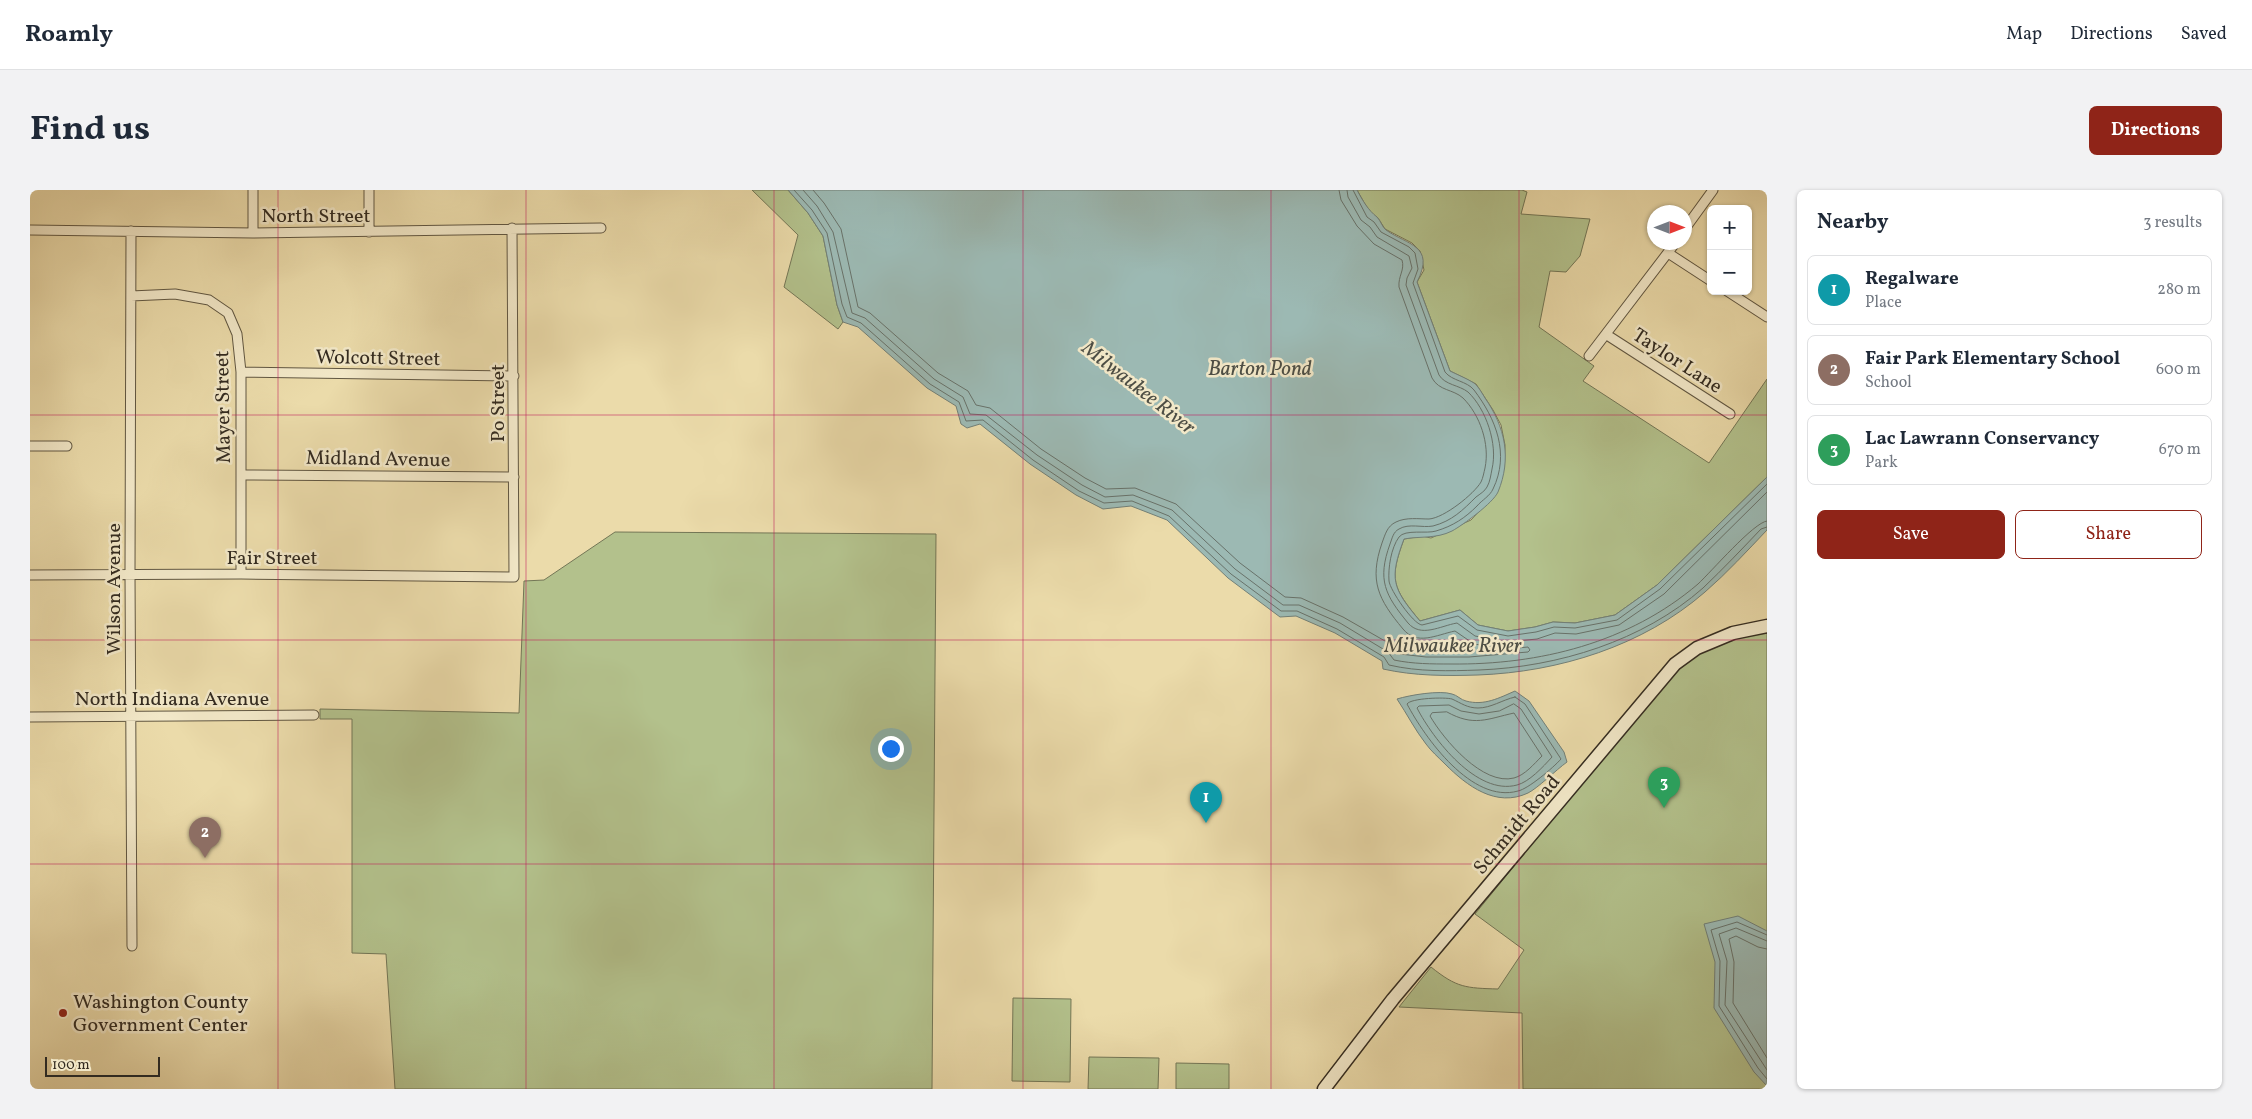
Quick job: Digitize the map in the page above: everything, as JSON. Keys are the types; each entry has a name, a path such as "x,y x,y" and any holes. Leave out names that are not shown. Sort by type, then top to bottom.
{"street":[{"path":"253,190 253,232"},
{"path":"369,190 369,232"},
{"path":"1692,219 1714,190"},
{"name":"North Street","path":"30,230 369,232 512,228 601,228"},
{"name":"Po Street","path":"512,228 514,577"},
{"name":"Wilson Avenue","path":"131,231 132,946"},
{"path":"1589,356 1607,335 1670,250"},
{"path":"1668,253 1707,278"},
{"name":"Mayer Street","path":"131,296 175,294 209,300 228,313 237,334 241,372 241,574"},
{"path":"1733,295 1767,317"},
{"name":"Taylor Lane","path":"1607,335 1730,414"},
{"name":"Wolcott Street","path":"241,372 514,376"},
{"path":"30,446 67,446"},
{"name":"Midland Avenue","path":"241,474 514,477"},
{"name":"Fair Street","path":"30,575 241,574 514,577"},
{"name":"Schmidt Road","path":"1324,1089 1393,999 1675,664 1697,648 1733,633 1767,626"},
{"name":"North Indiana Avenue","path":"30,717 314,715"}],"green space":[{"path":"752,190 788,190 808,213 823,236 837,305 843,322 838,329 784,287 798,235"},
{"path":"1357,190 1522,190 1527,192 1521,214 1590,219 1580,256 1566,272 1550,271 1539,327 1594,366 1583,381 1709,463 1767,379 1767,477 1657,585 1615,615 1575,623 1553,622 1508,631 1478,625 1460,610 1420,621 1404,600 1396,583 1396,564 1404,539 1422,536 1431,538 1471,520 1482,508 1504,469 1505,445 1501,425 1476,384 1450,371 1417,282 1424,270 1420,251 1412,243 1385,229 1378,218 1371,215"},
{"path":"615,532 936,534 932,1089 395,1089 386,954 352,953 352,719 320,719 320,709 519,713 524,581 544,580"},
{"path":"1767,633 1767,1089 1523,1089 1522,1013 1399,1007 1431,967 1462,986 1498,989 1524,950 1475,914 1648,702 1676,672 1695,656 1718,643 1740,636"},
{"path":"1013,998 1071,999 1070,1082 1012,1081"},
{"path":"1089,1057 1159,1058 1158,1089 1088,1089"},
{"path":"1176,1063 1229,1064 1229,1089 1176,1089"}],"water":[{"name":"Barton Pond","path":"788,190 1357,190 1385,229 1410,243 1421,253 1423,260 1422,270 1417,282 1450,371 1471,381 1478,388 1492,409 1502,432 1504,443 1505,467 1498,492 1484,508 1446,534 1404,539 1396,564 1396,583 1404,600 1420,621 1460,610 1478,625 1508,631 1553,622 1575,623 1615,615 1657,585 1767,477 1767,530 1737,562 1705,592 1681,611 1655,627 1599,653 1569,662 1508,673 1442,675 1406,673 1383,669 1382,661 1335,633 1296,616 1280,617 1228,578 1167,520 1131,506 1103,509 1076,495 1030,464 980,424 967,428 961,424 956,406 927,388 858,327 843,322 837,305 823,236 808,213"},
{"path":"1515,691 1529,701 1564,752 1567,762 1528,793 1505,798 1493,796 1472,787 1454,772 1428,747 1397,699 1433,693 1447,693 1462,700 1479,703"},
{"path":"1738,916 1767,931 1767,1086 1754,1072 1714,1008 1715,962 1704,924"}],"place":[{"name":"Lac Lawrann Conservancy","path":"1664,808"},
{"name":"Regalware","path":"1206,823"},
{"name":"Fair Park Elementary School","path":"205,858"},
{"name":"Washington County Government Center","path":"63,1013"}],"water label":[{"name":"Milwaukee River","path":"1139,387"},
{"name":"Milwaukee River","path":"1453,645"}]}
